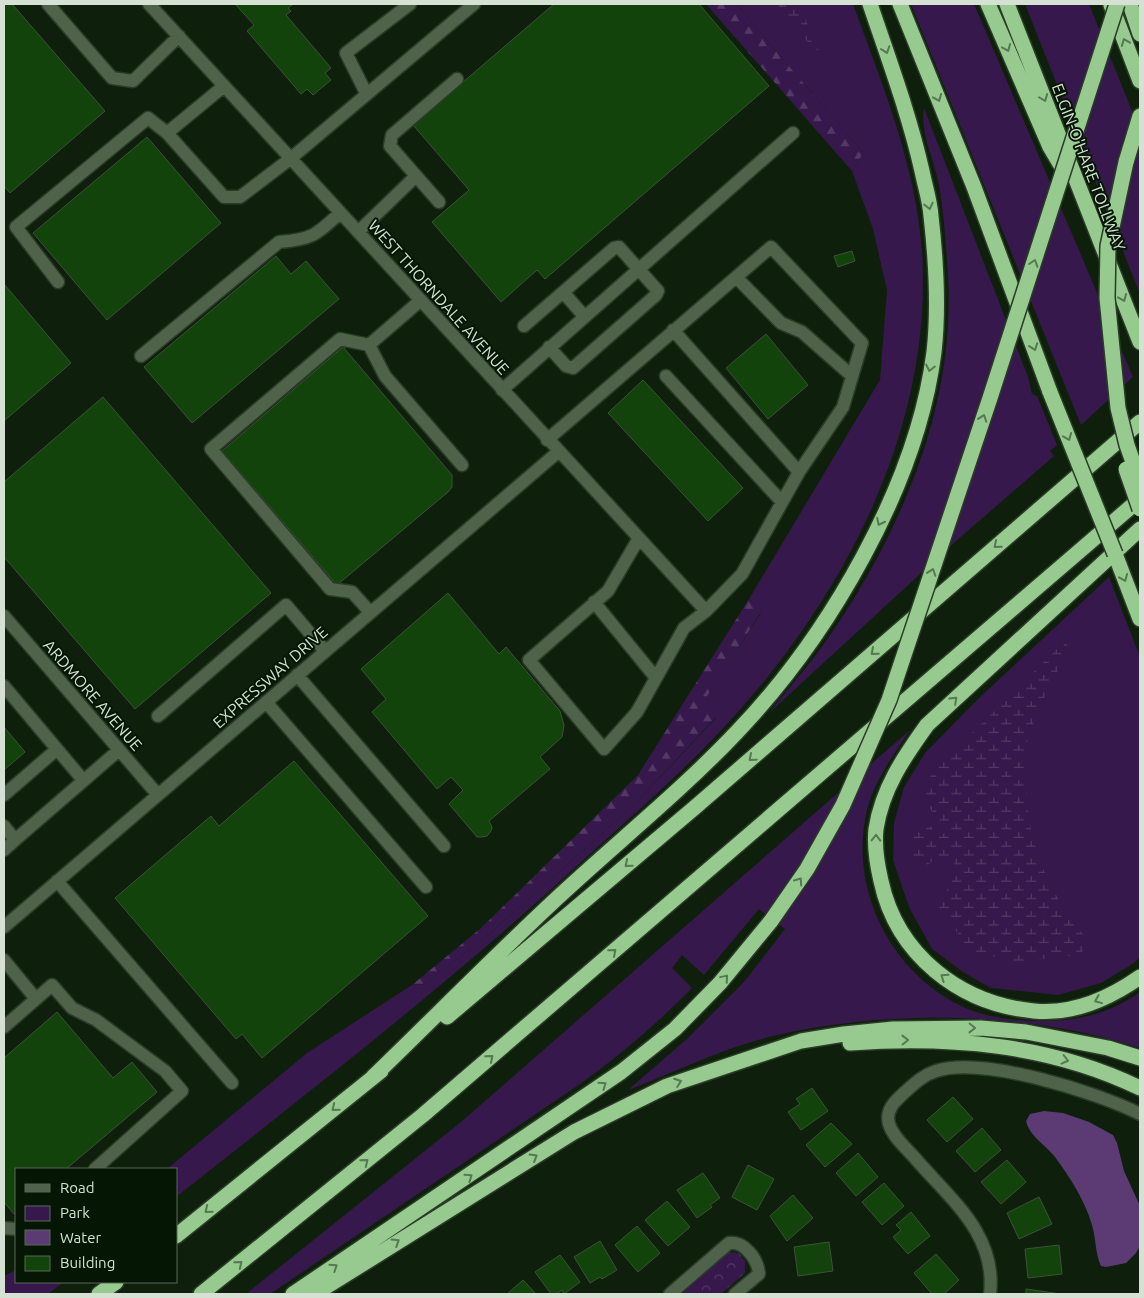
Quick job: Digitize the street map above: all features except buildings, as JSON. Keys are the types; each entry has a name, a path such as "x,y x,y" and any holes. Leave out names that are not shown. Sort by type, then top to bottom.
{"highway":[{"path":"373,1078 555,900 647,819 737,732 780,684 818,633 861,562 892,499 920,418 926,390 934,352 936,293 931,213 914,136 870,4"},
{"path":"900,4 974,187 1050,392 1140,619"},
{"path":"988,4 1050,147 1085,204"},
{"name":"ELGIN-O'HARE TOLLWAY","path":"1007,4 1140,342"},
{"path":"1110,4 1140,80"},
{"path":"293,1294 621,1072 675,1029 720,984 771,921 807,869 863,763 889,700 990,398 1117,4"},
{"path":"1130,4 1140,34"},
{"path":"1140,116 1126,162 1108,246 1107,298 1103,340 1110,411 1119,449 1140,509"},
{"path":"1107,298 1118,408 1127,445 1140,482"},
{"path":"1019,527 1140,411"},
{"path":"178,1234 466,1002 685,816 1140,422"},
{"path":"201,1294 423,1116 1140,499"},
{"path":"1140,529 927,725 906,754 883,802 876,830 876,860 883,891 893,921 915,954 940,975 969,994 1009,1007 1036,1011 1058,1010 1087,1005 1116,993 1140,977"},
{"path":"309,1294 320,1290 574,1132 667,1086 801,1041 844,1034 929,1027 981,1028 1026,1032 1108,1048 1140,1058"},
{"path":"769,1052 885,1041 978,1043 1029,1050 1078,1063 1140,1088"},
{"path":"99,1294 115,1283"}],"street":[{"path":"48,4 112,78 124,81 133,81 178,36"},
{"name":"WEST THORNDALE AVENUE","path":"149,4 706,612"},
{"path":"366,93 346,53 410,4"},
{"path":"58,282 16,227 148,118 167,133 224,197 240,197 290,159 366,93 411,59 474,4"},
{"path":"439,202 390,146 392,135 457,79"},
{"path":"167,133 224,86"},
{"path":"502,390 793,133"},
{"path":"358,232 416,176"},
{"path":"141,356 279,242 305,240 321,230 340,213"},
{"path":"524,326 614,248 619,247 658,290 649,301 573,368 566,366 549,347"},
{"path":"547,440 771,247 862,343 844,407 798,472 742,574 706,612 684,628 637,712 604,749 528,660 608,591 639,538"},
{"path":"736,277 782,323 802,332 852,376"},
{"path":"563,292 584,316"},
{"path":"369,345 421,300"},
{"path":"673,330 798,472"},
{"path":"369,345 340,339 211,450 330,589 352,592 370,612"},
{"path":"369,345 385,376 462,465"},
{"path":"666,376 782,502"},
{"name":"EXPRESSWAY DRIVE","path":"4,927 558,452"},
{"path":"594,602 656,678"},
{"path":"158,716 286,605 324,652"},
{"name":"ARDMORE AVENUE","path":"4,616 158,795"},
{"path":"297,675 444,846"},
{"path":"4,686 83,780"},
{"path":"266,702 426,887"},
{"path":"4,795 56,750"},
{"path":"4,850 119,750"},
{"path":"4,826 15,840"},
{"path":"57,881 232,1083"},
{"path":"4,960 36,999"},
{"path":"4,1026 52,985 72,1008 96,1020 165,1071 182,1091 96,1168"},
{"path":"990,1294 990,1261 983,1241 962,1211 894,1134 888,1116 893,1104 924,1076 937,1070 955,1067 1034,1077 1076,1088 1119,1103 1140,1114"},
{"path":"670,1294 729,1243 736,1242 744,1247 758,1265 759,1274 735,1294"}],"green space":[{"path":"706,4 736,4 863,153 852,171"},
{"path":"736,4 853,4 896,125 913,188 919,220 922,252 921,321 911,389 893,455 867,520 834,581 796,640 753,694 707,745 568,874 473,958 375,1039 178,1195 178,1168 168,1168 307,1053 412,985 425,984 487,936 633,806 716,718 701,704 761,613 749,599 880,380 887,290 873,229 852,171 863,153"},
{"path":"777,4 799,4 819,51 811,46"},
{"path":"911,4 974,4 1133,377 1081,425"},
{"path":"1025,4 1089,4 1140,131 1140,294"},
{"path":"924,108 1028,377 1032,394 1037,396 1057,445 1050,451 1054,456 956,541 768,714 807,667 855,597 900,511 933,419 943,372 948,324 948,275 941,196 924,127"},
{"path":"1109,577 1140,657 1140,957 1134,963 1101,983 1058,995 991,988 963,972 932,949 909,907 893,860 894,823 904,787 925,753 978,699"},
{"path":"749,599 761,612 702,704 716,717 633,806 487,936 425,984 412,985 481,928 638,775"},
{"path":"1064,642 1067,644 1068,652 1050,685 1026,746 1027,800 1034,842 1040,862 1059,900 1085,937 1086,945 1078,955 1014,962 969,950 938,905 956,874 954,861 935,859 928,865 912,861 913,839 916,829 923,822 931,826 935,835 948,833 923,798 928,780 938,767"},
{"path":"910,730 886,768 870,799 863,841 864,872 872,903 884,931 901,957 922,980 948,998 976,1012 1001,1018 1057,1021 1082,1017 1118,1005 1140,992 1140,1048 1097,1036 1052,1027 1005,1021 958,1018 910,1018 863,1021 817,1027 754,1041 628,1090 688,1038 744,982 785,929 759,909 704,975 682,955 672,968 692,988 652,1027 595,1073 270,1294 246,1294 461,1122"},
{"path":"728,1252 739,1253 745,1261 745,1273 721,1294 682,1294"},
{"path":"15,1270 15,1283 63,1283 48,1294 4,1294 4,1276"}],"water":[{"path":"1044,1111 1063,1113 1089,1122 1113,1135 1124,1171 1140,1206 1140,1246 1126,1263 1106,1267 1101,1266 1092,1225 1081,1198 1055,1157 1028,1127 1026,1121 1030,1114"}]}
